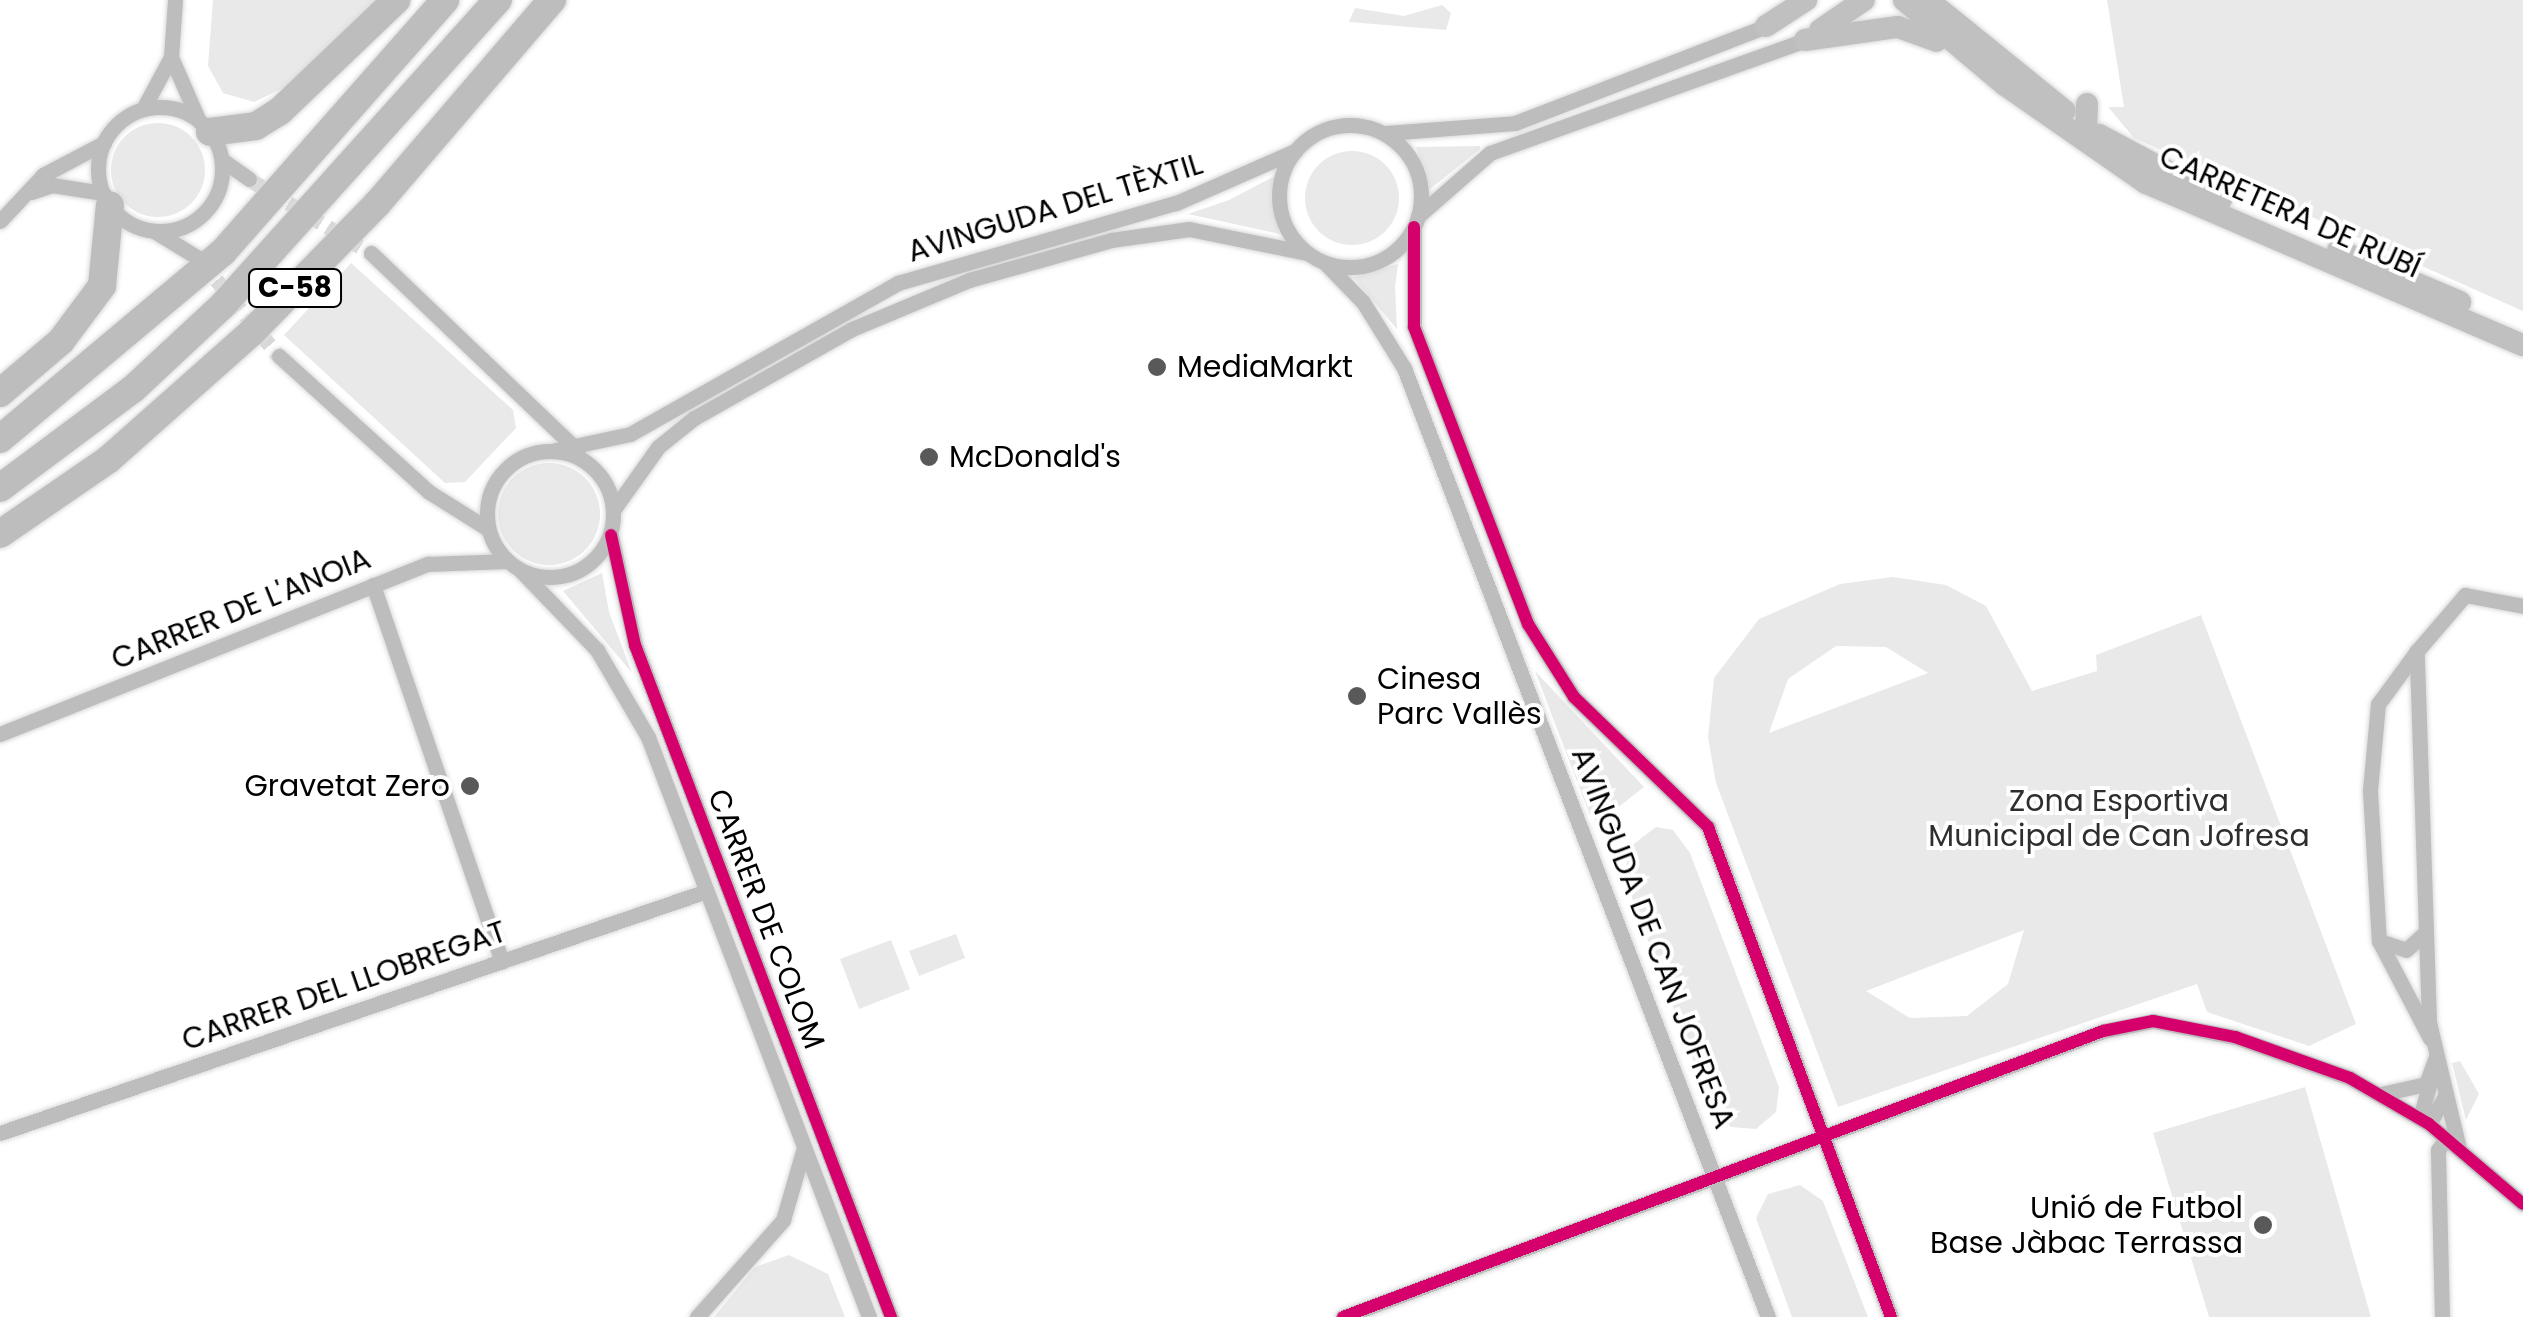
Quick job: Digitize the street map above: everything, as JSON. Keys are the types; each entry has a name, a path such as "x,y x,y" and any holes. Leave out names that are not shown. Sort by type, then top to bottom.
{"highway":[{"path":"204,126 256,126 280,112 396,0"},
{"path":"0,438 187,288 445,0"},
{"name":"C-58","path":"0,488 120,400 223,305 498,0"},
{"name":"C-58","path":"0,534 109,460 252,332 376,204 552,0"},
{"path":"0,392 60,341 102,286 106,199"}],"main road":[{"path":"1766,26 1785,0"},
{"path":"1766,26 1806,0"},
{"path":"1804,40 1864,0"},
{"name":"CARRETERA DE RUBÍ","path":"1904,0 2026,102 2078,119 2167,176 2523,329"},
{"path":"1918,0 1949,19"},
{"name":"CARRETERA DE RUBÍ","path":"1928,0 2168,194 2523,345"},
{"path":"1804,40 1880,27 1922,32 2025,113 2078,119"}],"street":[{"path":"0,221 43,175 104,144 143,110 171,57 175,0"},
{"path":"1766,26 1516,124 1382,133 1342,126 1295,151 1280,204 1307,253 1324,262 1376,262 1490,153 1804,40"},
{"path":"171,57 222,160 249,179"},
{"path":"143,110 204,126"},
{"path":"1382,133 1415,168 1416,222"},
{"path":"104,144 106,199"},
{"name":"AVINGUDA DEL TÈXTIL","path":"551,451 622,437 898,284 1192,198 1295,151"},
{"path":"154,231 205,212 222,160"},
{"path":"31,192 52,185 106,199 200,259"},
{"name":"AVINGUDA DE CAN JOFRESA","path":"1416,222 1414,327 1528,624 1574,697 1708,827 1891,1317"},
{"name":"AVINGUDA DEL TÈXTIL","path":"614,509 658,447 694,418 928,295 1156,232 1258,236 1307,253"},
{"path":"280,356 429,492 488,528 507,561 522,571 552,578 581,570 611,535 614,509 588,463 371,253"},
{"name":"AVINGUDA DE CAN JOFRESA","path":"1324,262 1363,302 1404,368 1768,1317"},
{"path":"559,433 622,437"},
{"path":"488,528 497,480 515,462 551,451 588,463"},
{"name":"CARRER DE COLOM","path":"611,535 635,645 891,1317"},
{"name":"CARRER DE L'ANOIA","path":"0,734 444,560 507,561"},
{"name":"CARRER DE COLOM","path":"522,571 625,692 707,891 869,1317"},
{"path":"373,585 502,961"},
{"path":"2452,1143 2446,1094 2434,1050 2379,941 2372,722 2388,683 2465,594 2523,606"},
{"path":"2416,650 2424,934 2434,1050 2424,1121"},
{"name":"CARRER DEL LLOBREGAT","path":"0,1134 707,891"},
{"path":"2379,941 2406,950 2424,934"},
{"path":"1343,1317 1824,1136 2153,1021 2235,1037 2382,1094 2424,1121 2523,1204"},
{"path":"2382,1094 2414,1090 2432,1075"},
{"path":"2424,1121 2446,1094"},
{"path":"2442,1317 2438,1150 2452,1143"},
{"path":"697,1317 783,1220 804,1146"}],"green space":[{"path":"213,0 379,0 285,87 254,102 223,93 208,66"},
{"path":"2107,0 2523,0 2523,311 2134,138 2108,107 2124,107"},
{"path":"1442,5 1451,13 1446,30 1349,22 1355,8 1404,16"},
{"path":"158,123 176,126 191,137 202,152 202,188 191,203 176,214 158,217 140,214 125,203 114,188 111,170 114,152 125,137 140,126"},
{"path":"1416,147 1480,149 1430,189"},
{"path":"1352,151 1370,155 1385,165 1395,180 1399,198 1395,216 1385,231 1370,241 1352,245 1334,241 1319,231 1309,216 1305,198 1309,180 1319,165 1334,155"},
{"path":"1275,176 1280,234 1188,214 1229,200"},
{"path":"351,263 513,410 516,428 465,482 445,483 284,335"},
{"path":"1398,264 1395,287 1397,329 1353,277"},
{"path":"549,463 568,467 585,478 596,495 600,514 596,533 585,550 568,561 549,565 530,561 513,550 502,533 498,514 502,495 513,478 530,467"},
{"path":"602,573 609,612 632,673 563,591"},
{"name":"Zona Esportiva Municipal de Can Jofresa","path":"1893,577 1946,585 1986,606 2032,691 2097,671 2096,655 2201,615 2356,1024 2309,1046 2207,1012 2197,984 1838,1107 1716,783 1708,737 1714,678 1759,619 1840,584","holes":["1836,646 1886,647 1928,673 1769,733 1788,679","2024,930 2008,984 1967,1016 1910,1018 1866,991"]},
{"path":"1535,671 1644,787 1598,823 1590,815"},
{"path":"1656,827 1673,830 1690,853 1779,1087 1776,1112 1756,1129 1731,1127 1712,1110 1626,882 1627,849"},
{"path":"956,934 965,958 919,976 909,951"},
{"path":"891,940 910,989 859,1009 840,959"},
{"path":"2460,1061 2479,1094 2466,1120 2452,1063"},
{"name":"Unió de Futbol Base Jàbac Terrassa","path":"2305,1087 2371,1317 2209,1317 2153,1133"},
{"path":"1800,1185 1823,1201 1868,1317 1792,1317 1756,1218 1768,1194"},
{"path":"789,1255 828,1274 845,1317 714,1317 755,1267"}],"tunnel":[{"path":"249,179 371,253"},
{"path":"202,262 279,356"}],"cycle path":[{"path":"1414,227 1414,327 1528,624 1574,697 1708,827 1891,1317"},
{"path":"611,535 635,645 891,1317"},
{"path":"1343,1317 2103,1031 2153,1021 2235,1037 2350,1078 2429,1124 2523,1204"}],"place":[{"name":"MediaMarkt","path":"1157,367"},
{"name":"McDonald's","path":"929,457"},
{"name":"Cinesa Parc Vallès","path":"1357,696"},
{"name":"Gravetat Zero","path":"470,786"},
{"name":"Unió de Futbol Base Jàbac Terrassa","path":"2263,1225"}]}
